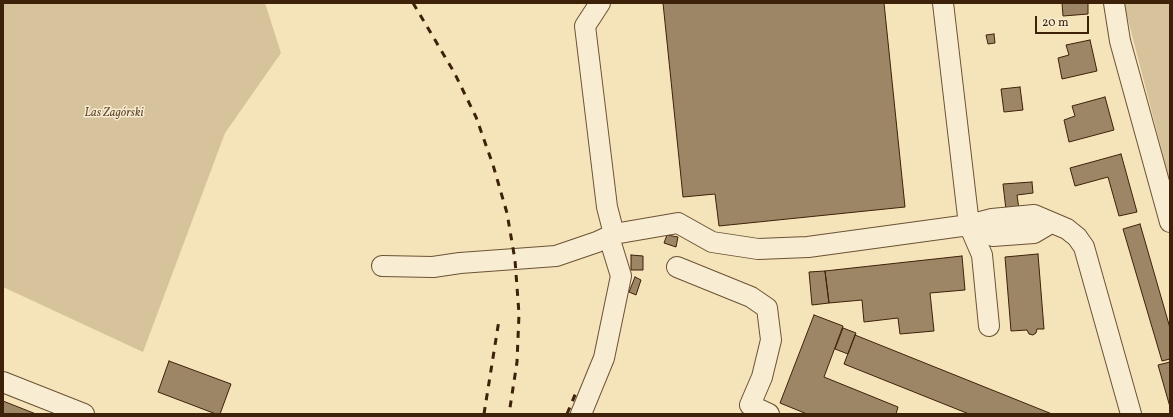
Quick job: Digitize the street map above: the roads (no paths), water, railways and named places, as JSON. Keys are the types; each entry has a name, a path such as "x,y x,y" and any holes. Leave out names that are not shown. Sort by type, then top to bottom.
{"lane":[{"path":"582,414 604,358 621,276 607,208 585,26 600,3"},
{"path":"943,3 969,224 982,254 989,326"},
{"path":"1114,3 1120,41 1170,222"},
{"path":"382,266 433,267 460,263 556,256 612,235 678,223 712,242 758,249 808,247 969,224 992,219 1034,215 1067,230 1077,237 1084,247 1130,414"},
{"path":"676,267 751,297 767,308 771,340 762,377 750,406 769,414"},
{"path":"3,382 84,414"},
{"path":"1118,414 1123,387"}],"railway":[{"path":"413,3 454,72 476,117 493,165 507,213 515,260 519,314 517,362 509,414"},
{"path":"484,414 499,320"},
{"path":"567,414 577,390"}],"park label":[{"name":"Las Zagórski","path":"114,114"}]}
